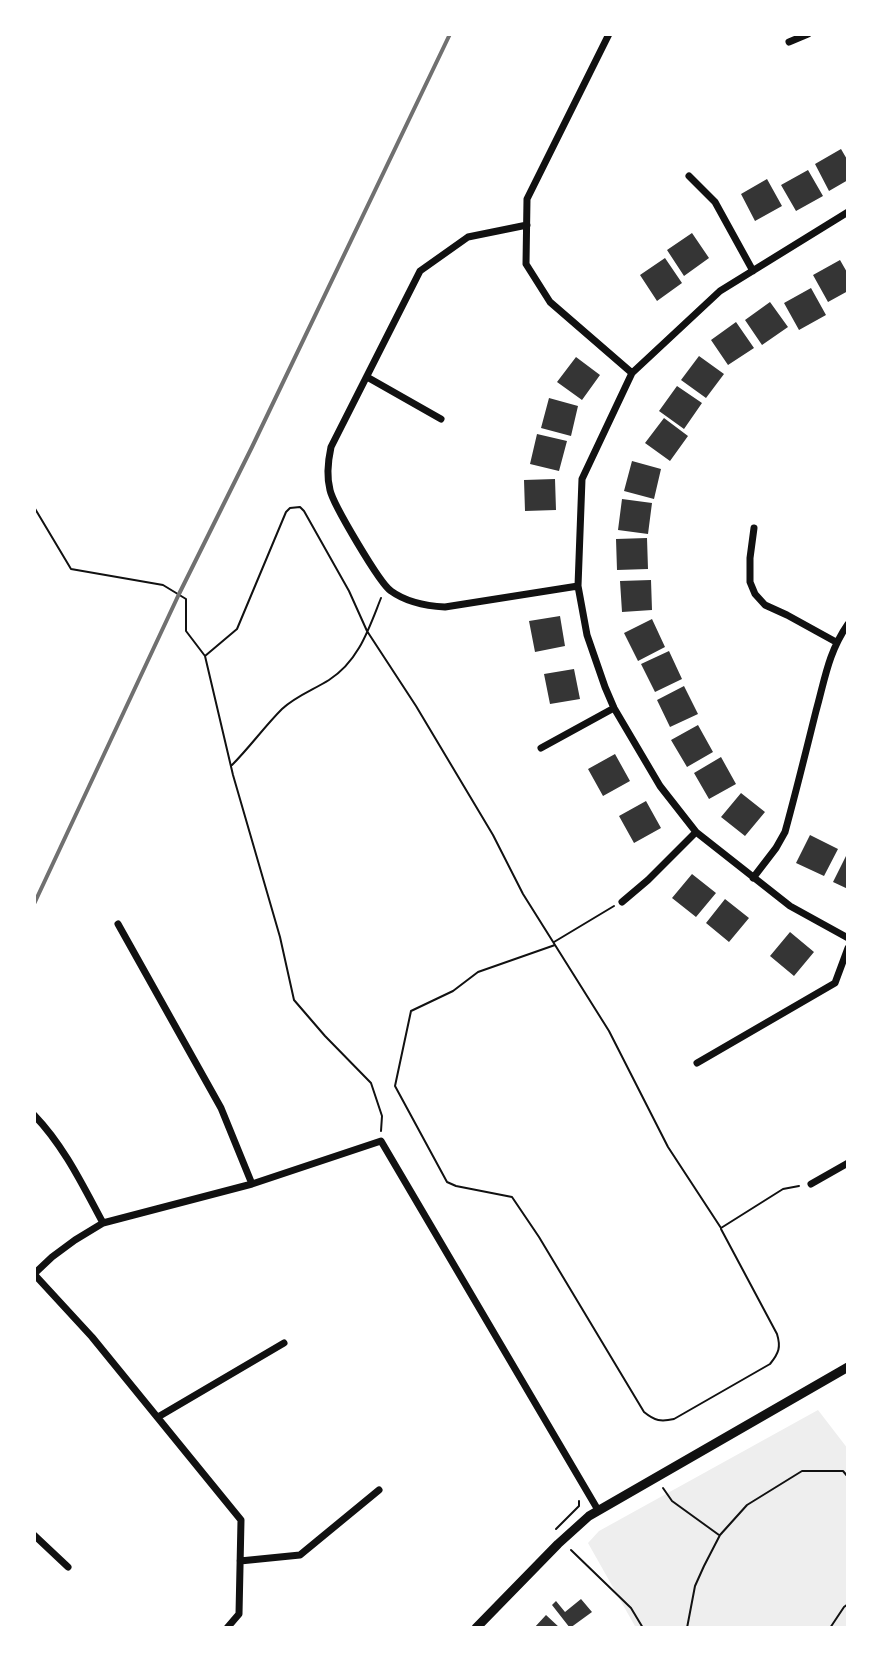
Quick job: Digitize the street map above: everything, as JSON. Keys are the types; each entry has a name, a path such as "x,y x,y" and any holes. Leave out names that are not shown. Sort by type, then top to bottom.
{"street":[{"path":"609,34 527,199 526,264 550,302 632,373"},
{"path":"789,42 808,34"},
{"path":"689,176 715,202 753,271"},
{"path":"848,212 720,291 632,373 582,479 578,586 591,648 614,708 660,786 696,832 790,906 848,938"},
{"path":"527,225 468,237 420,271 331,447 328,462 330,491 335,506 386,587 406,599 445,607 578,586"},
{"path":"367,377 441,419"},
{"path":"754,528 750,582 755,594 765,605 836,642"},
{"path":"753,878 785,832 823,677 836,642 848,624"},
{"path":"541,748 614,708"},
{"path":"622,902 696,832"},
{"path":"118,924 221,1108 252,1184"},
{"path":"697,1063 835,983 848,948"},
{"path":"34,1115 71,1164 103,1223"},
{"path":"227,1628 239,1614 241,1520 92,1337 34,1274 75,1240 103,1223 252,1184 381,1141 598,1510"},
{"path":"811,1184 848,1163"},
{"path":"158,1417 284,1343"},
{"path":"476,1628 558,1544 598,1510 848,1367"},
{"path":"240,1561 300,1555 379,1490"},
{"path":"34,1535 68,1567"}],"path":[{"path":"34,507 71,569 163,585 186,599 186,631 205,656 294,1000 371,1083 382,1116 381,1141"},
{"path":"205,656 237,629 286,512 290,508 300,507 349,591 367,631 486,822 523,894 554,944 609,1031 668,1147 721,1228 777,1334 780,1344 778,1353 770,1364 674,1419 663,1422 654,1420 644,1412 512,1197 447,1182 395,1086 411,1011 453,991 478,972 554,944 622,902"},
{"path":"231,765 282,710 343,669 362,645 386,587"},
{"path":"721,1228 783,1189 811,1184"},
{"path":"687,1628 695,1586 720,1535 747,1505 802,1471 843,1471 848,1477"},
{"path":"662,1487 672,1501 720,1535"},
{"path":"548,1537 579,1506 579,1496"},
{"path":"570,1549 631,1608 643,1628"},
{"path":"830,1628 848,1604"}],"shaded area":[{"path":"818,1410 848,1449 848,1628 636,1628 588,1543 599,1531"}],"building":[{"path":"841,149 848,161 848,180 829,191 815,164"},
{"path":"808,170 823,196 796,211 781,185"},
{"path":"767,179 782,206 755,221 741,194"},
{"path":"692,233 709,258 684,276 667,250"},
{"path":"665,258 682,283 657,301 640,275"},
{"path":"840,260 848,274 848,291 828,302 813,275"},
{"path":"811,288 826,315 799,330 784,303"},
{"path":"770,302 788,327 762,345 745,320"},
{"path":"736,322 754,348 728,365 711,340"},
{"path":"699,356 724,374 706,398 681,380"},
{"path":"576,357 600,375 582,400 557,382"},
{"path":"677,386 702,403 684,429 659,411"},
{"path":"549,398 578,406 571,436 541,428"},
{"path":"664,418 688,436 670,461 645,443"},
{"path":"537,434 567,441 559,471 530,464"},
{"path":"632,461 661,469 654,499 624,491"},
{"path":"555,479 556,510 525,511 524,480"},
{"path":"622,499 652,503 648,534 618,530"},
{"path":"647,538 648,569 617,570 616,539"},
{"path":"651,580 652,610 622,612 620,581"},
{"path":"560,616 565,646 535,652 529,621"},
{"path":"652,619 665,647 638,661 624,633"},
{"path":"669,651 682,679 655,692 641,664"},
{"path":"574,669 580,699 550,704 544,674"},
{"path":"684,686 698,714 670,727 657,700"},
{"path":"698,725 713,752 687,767 671,740"},
{"path":"615,754 630,781 603,796 588,769"},
{"path":"721,757 736,784 709,799 694,773"},
{"path":"741,793 765,812 745,836 721,817"},
{"path":"646,801 661,828 634,843 619,816"},
{"path":"810,835 838,849 824,876 796,863"},
{"path":"848,852 848,889 833,882"},
{"path":"692,874 716,893 696,917 672,898"},
{"path":"725,899 749,918 729,942 706,923"},
{"path":"790,932 814,952 794,976 770,956"},
{"path":"581,1599 592,1612 570,1628 552,1605 556,1601 565,1612"},
{"path":"546,1615 560,1628 534,1628"}],"railway":[{"path":"34,904 179,594 450,34"}]}
